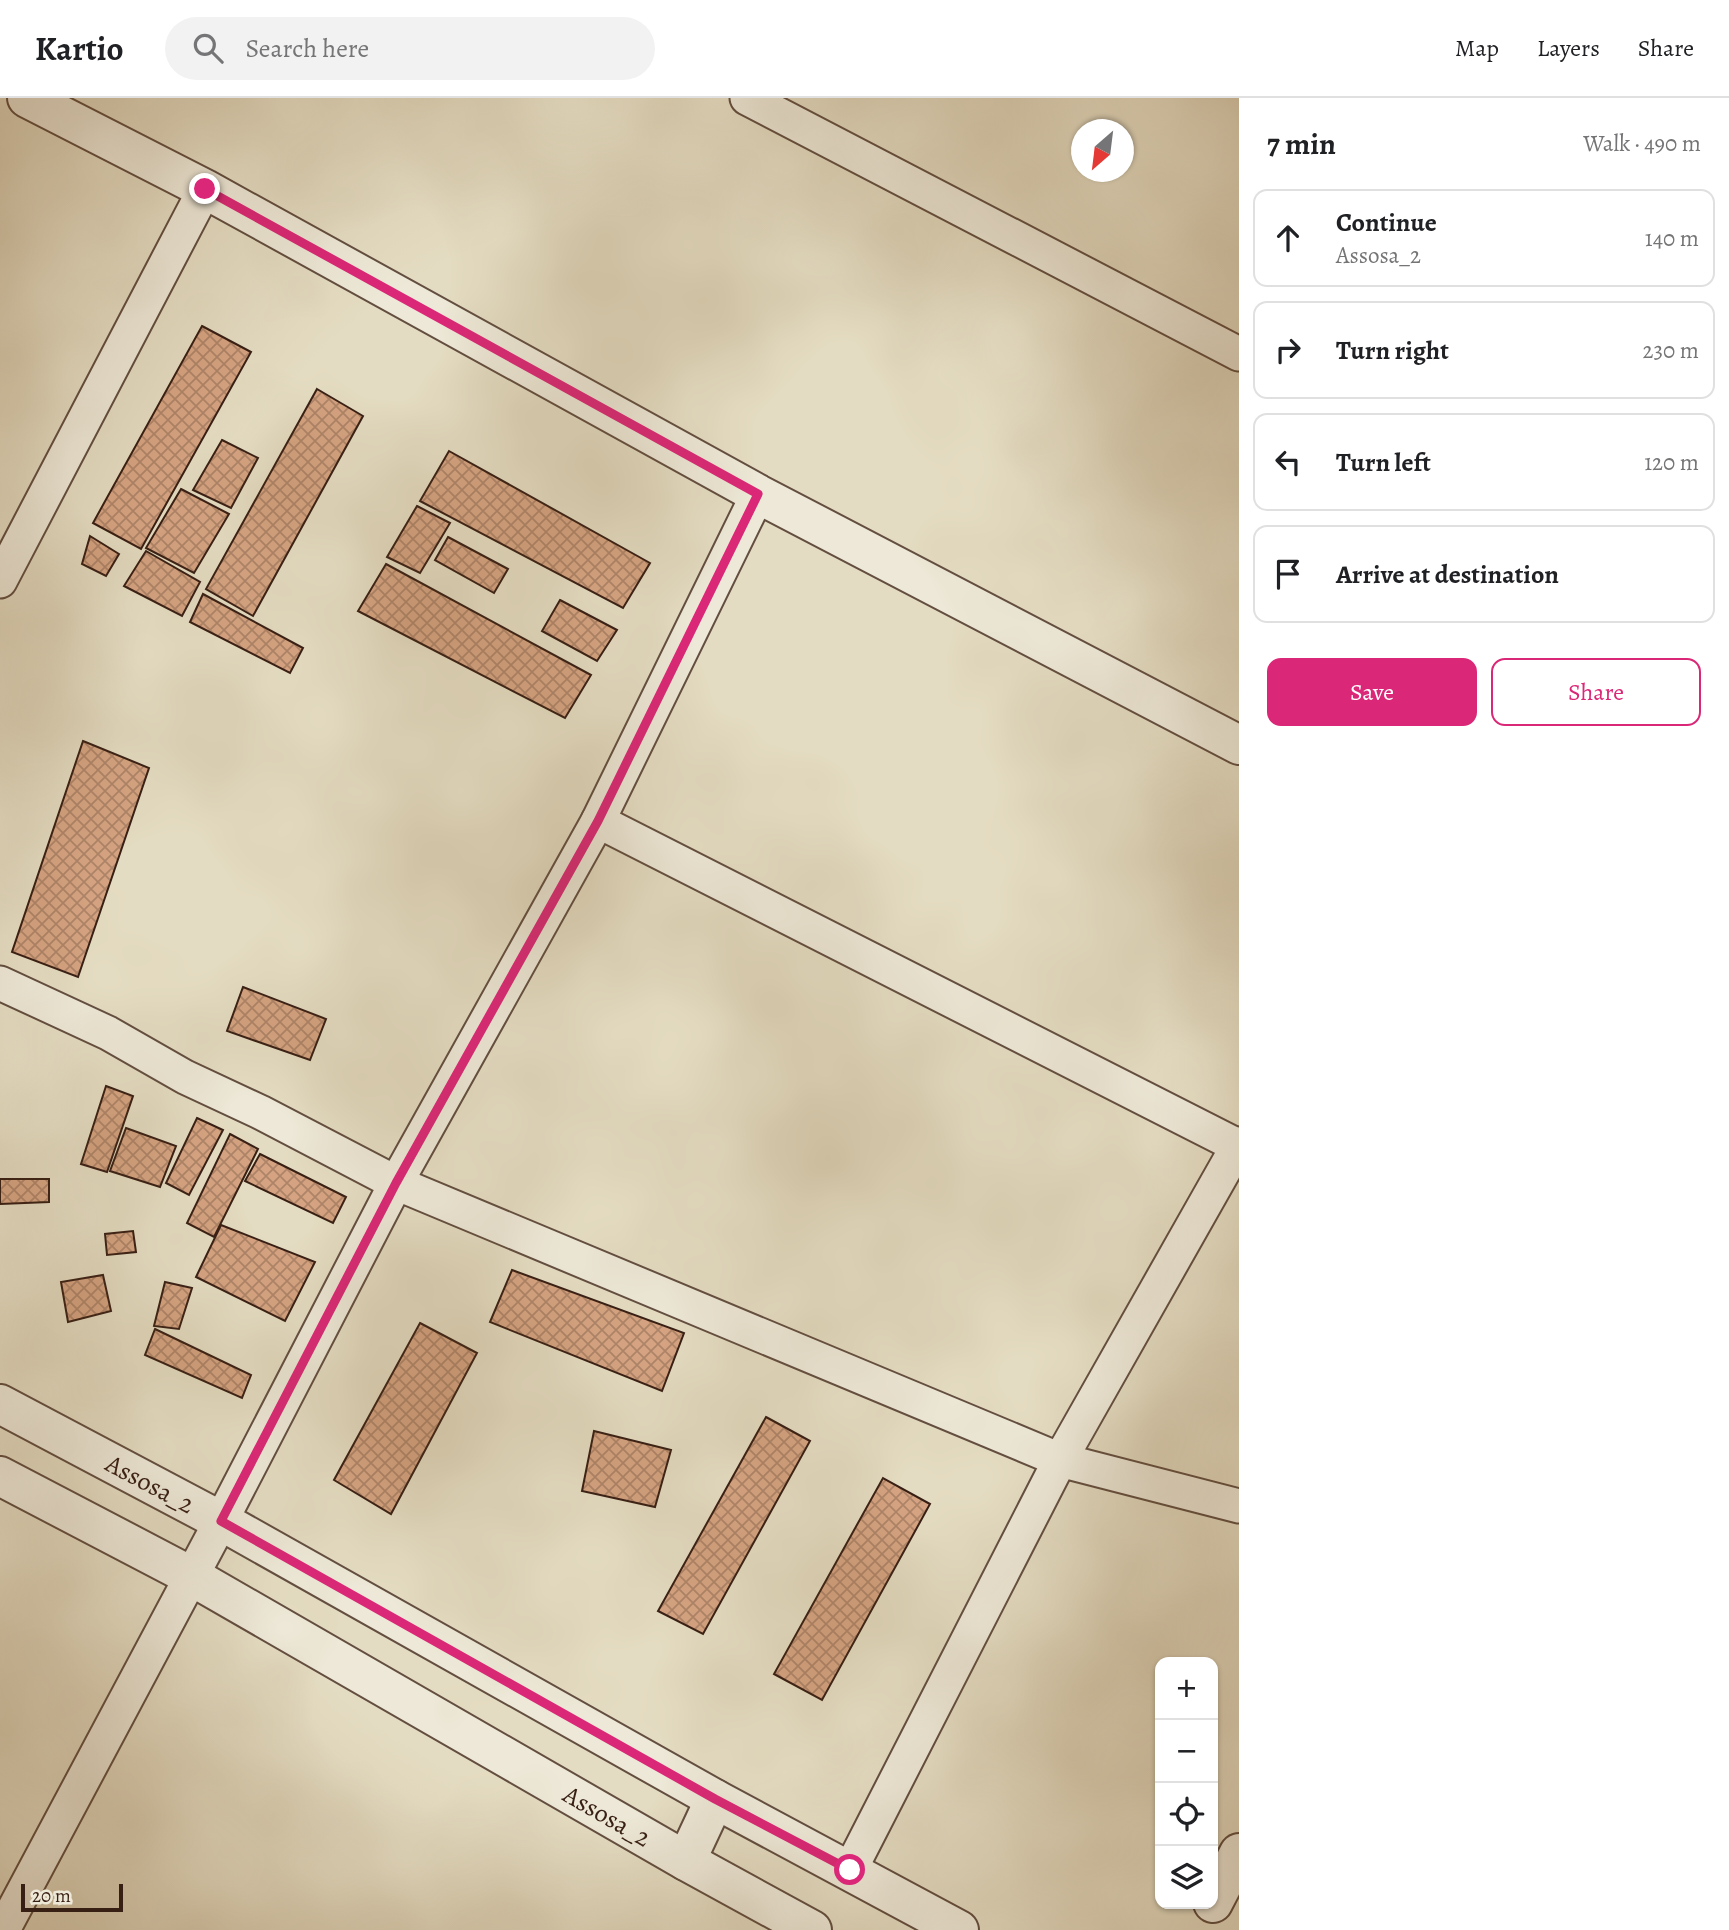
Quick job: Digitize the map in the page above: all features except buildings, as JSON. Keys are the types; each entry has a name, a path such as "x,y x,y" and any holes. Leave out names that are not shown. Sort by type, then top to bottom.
{"street":[{"path":"27,98 205,189 758,494 1239,744"},
{"path":"747,98 1239,354"},
{"path":"0,580 205,189"},
{"path":"4,1930 396,1183 598,821 758,494"},
{"path":"598,821 1238,1145 1060,1460 850,1870"},
{"path":"0,983 108,1033 186,1077 260,1112 396,1183 1060,1460 1239,1506"},
{"name":"Assosa_2","path":"0,1404 221,1521 715,1799 959,1930"},
{"name":"Assosa_2","path":"0,1476 191,1576 686,1861 812,1930"},
{"path":"686,1861 715,1799"},
{"path":"1218,1893 1239,1853"},
{"path":"1198,1930 1210,1909"}],"route":[{"path":"205,189 758,494 598,821 396,1183 221,1521 715,1799 850,1870"}]}
